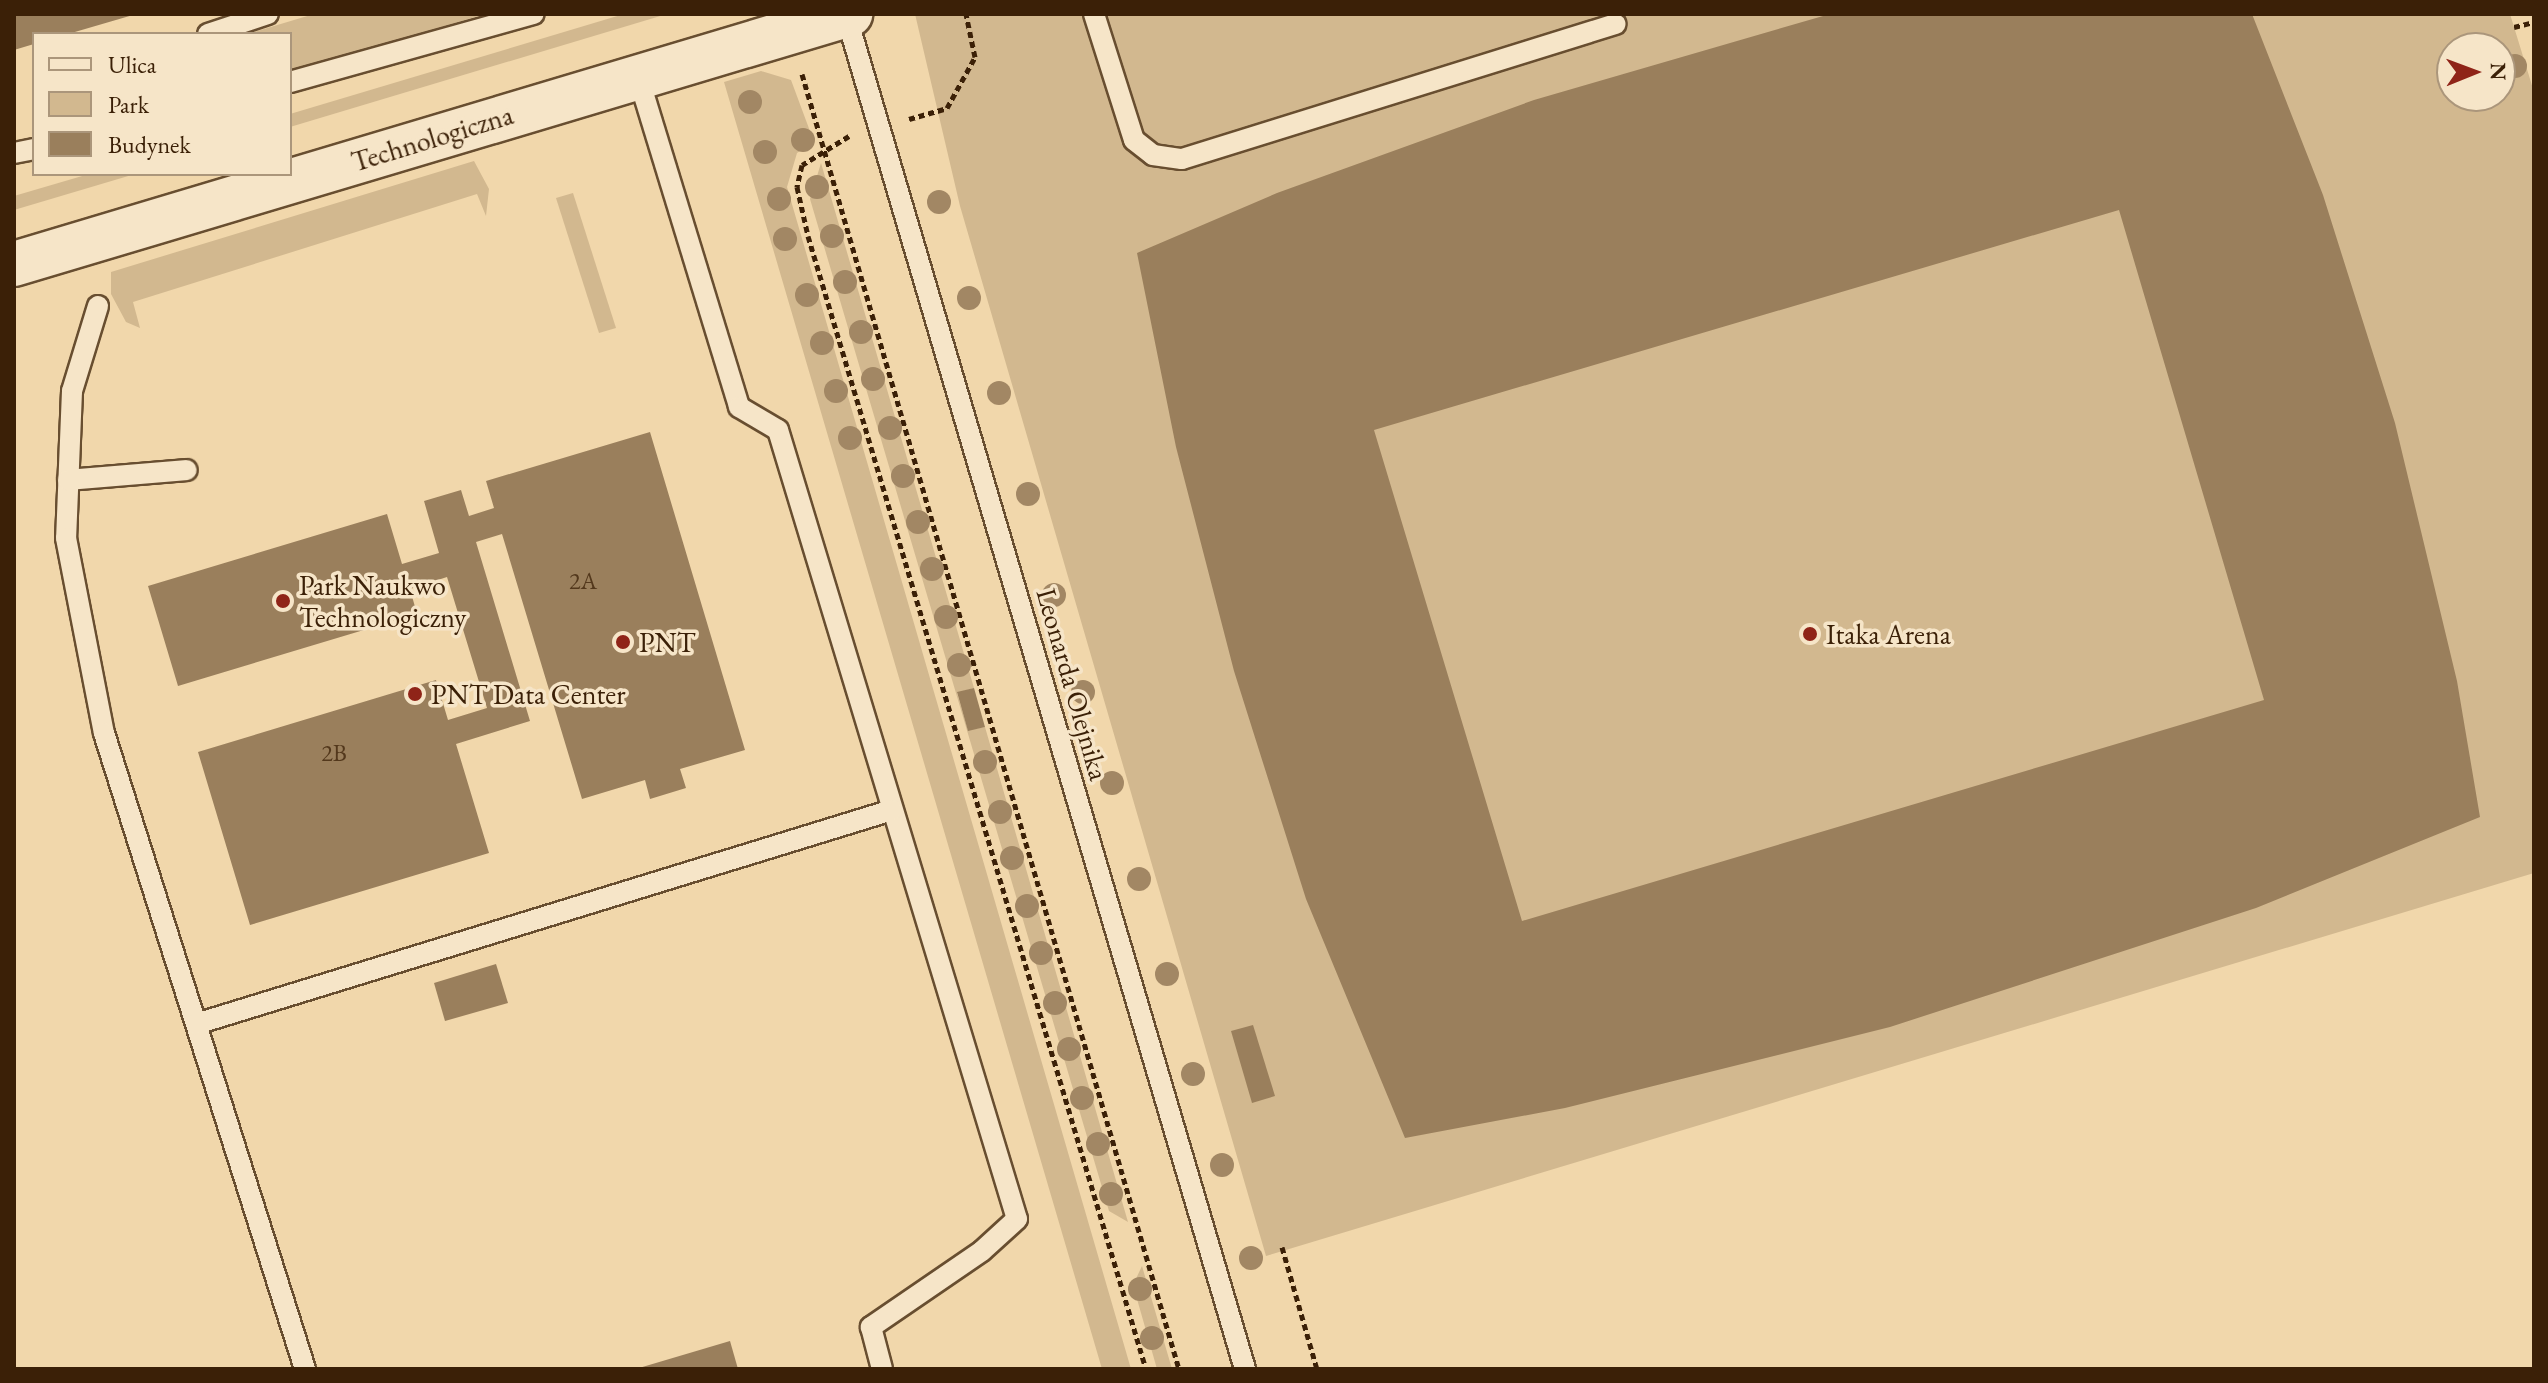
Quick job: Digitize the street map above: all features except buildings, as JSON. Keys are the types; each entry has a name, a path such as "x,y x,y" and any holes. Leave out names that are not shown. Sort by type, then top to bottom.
{"street":[{"name":"Technologiczna","path":"14,264 848,15"}],"lane":[{"path":"214,32 268,14"},
{"path":"292,81 534,14"},
{"path":"1094,14 1134,140 1153,155 1182,159 1615,24"},
{"name":"Leonarda Olejnika","path":"848,15 1245,1369"},
{"path":"638,76 739,407 778,430 1017,1219 982,1251 871,1327 882,1369"},
{"path":"98,306 72,391 66,538 104,733 305,1369"},
{"path":"68,480 187,470"},
{"path":"196,1024 892,810"}],"path":[{"path":"899,121 947,108 975,57 966,15"},
{"path":"2514,27 2534,22"},
{"path":"797,58 1179,1369"},
{"path":"857,134 823,148 802,165 797,187 808,236 1146,1369"},
{"path":"1282,1247 1317,1369"}],"green space":[{"path":"314,14 485,14 292,71 292,32 254,32"},
{"path":"624,14 667,14 292,126 292,113"},
{"name":"Itaka Arena","path":"915,14 2510,14 2516,32 2436,32 2436,112 2516,112 2516,34 2534,92 2534,873 1266,1256 960,206"},
{"path":"761,71 791,80 814,142 797,153 787,187 1131,1369 1102,1369 724,82"},
{"path":"474,161 489,189 486,216 477,194 133,302 140,328 126,322 111,294 111,272"},
{"path":"821,163 974,688 957,693 968,730 985,727 1128,1222 1109,1211 810,199"},
{"path":"82,176 128,176 14,210 14,196"},
{"path":"573,193 616,328 599,333 556,198"},
{"path":"1142,1266 1172,1369 1157,1369 1133,1285"}],"place":[{"name":"Park Naukwo Technologiczny","path":"283,601"},
{"name":"Itaka Arena","path":"1810,634"},
{"name":"PNT","path":"623,642"},
{"name":"PNT Data Center","path":"415,694"}]}
